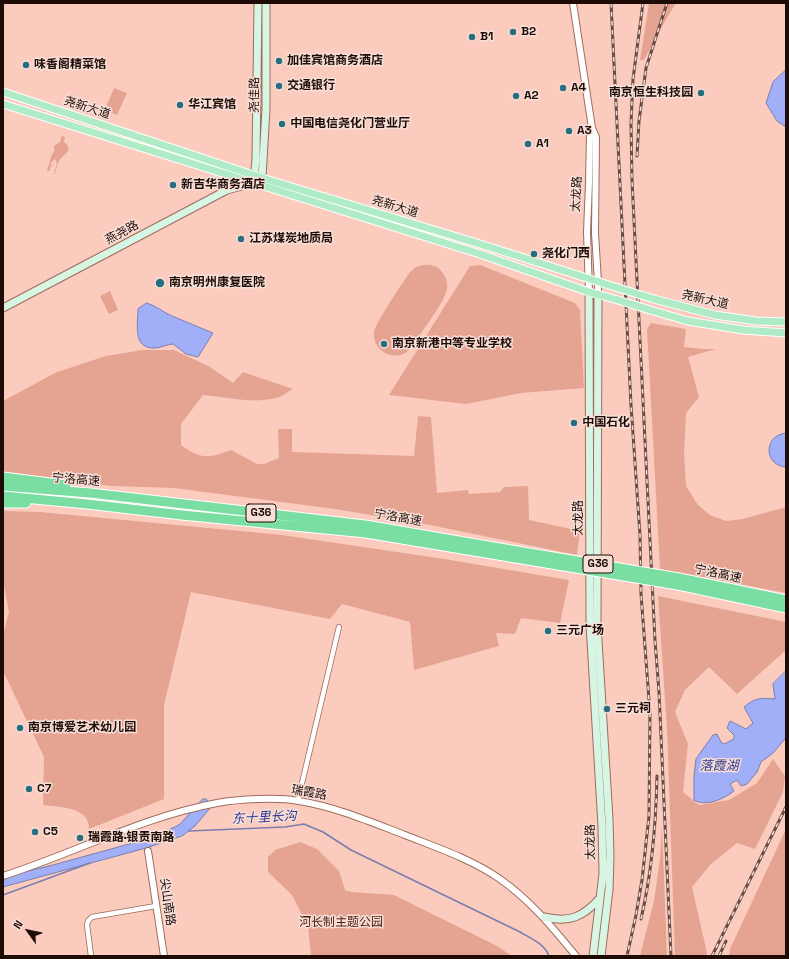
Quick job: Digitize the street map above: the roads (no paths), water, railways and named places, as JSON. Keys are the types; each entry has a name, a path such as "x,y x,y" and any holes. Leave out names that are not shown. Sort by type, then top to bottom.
{"highway":[{"path":"3,477 68,486 132,498"},
{"name":"宁洛高速","path":"3,486 90,493 365,525 517,554 786,600"},
{"name":"宁洛高速","path":"3,496 366,533 517,554"},
{"path":"3,504 17,503 54,505 112,512 182,515"},
{"name":"宁洛高速","path":"678,582 786,608"}],"main road":[{"name":"尧佳路","path":"256,180 258,3"},
{"name":"尧佳路","path":"256,180 266,108 266,3"},
{"name":"尧新大道","path":"3,92 256,180 480,254 589,292 688,321 743,330 786,333"},
{"name":"尧新大道","path":"3,104 589,278 618,288 715,315 756,321 786,322"},
{"name":"燕尧路","path":"3,308 227,190 256,180"},
{"name":"太龙路","path":"589,292 590,624 602,826 603,874 593,956"},
{"name":"太龙路","path":"598,294 597,624 610,856 609,890 601,956"},
{"path":"544,917 556,920 578,916 590,909 600,898"}],"street":[{"name":"太龙路","path":"573,3 592,128 596,137 595,233 598,294"},
{"name":"太龙路","path":"589,292 587,232 590,133 592,128"},
{"path":"298,800 339,627"},
{"name":"瑞霞路","path":"3,876 50,860 143,823 185,810 219,802 239,800 298,800 343,812 380,825 467,860 500,879 523,897 544,917 576,956"},
{"name":"尖山南路","path":"148,851 164,956"},
{"path":"91,956 87,925 88,921 92,917 156,906"}],"water":[{"path":"786,70 786,127 777,121 766,103 773,82"},
{"path":"147,303 172,316 213,333 198,357 186,354 173,344 155,348 148,347 143,344 140,340 137,328 138,309"},
{"path":"786,433 785,467 778,465 773,461 769,450 773,439"},
{"name":"落霞湖","path":"786,671 785,739 773,753 761,762 757,772 747,784 741,786 737,780 730,784 734,791 715,801 704,803 694,800 696,759 713,735 717,734 721,742 724,744 734,739 734,735 727,728 730,721 746,729 753,723 744,707 752,701 759,699 775,699 773,684"},
{"path":"203,799 206,799 211,804 211,807 195,826 182,836 146,848 3,887 3,877 147,839 175,827 180,824"}],"waterway":[{"name":"东十里长沟","path":"189,831 285,827 304,824 323,832 351,850 533,939 544,948 549,956"},
{"name":"东十里长沟","path":"3,895 90,863"}],"railway":[{"path":"611,3 631,405 640,535 641,594 650,713 649,816 642,880 627,956"},
{"path":"643,3 633,79 631,123 632,180 655,641 659,692 671,956"},
{"path":"637,156 639,121 646,68 667,3"},
{"path":"641,919 653,848 657,776"},
{"path":"712,956 786,807"},
{"path":"719,956 726,941"}],"place":[{"name":"B2","path":"513,32"},
{"name":"B1","path":"472,37"},
{"name":"加佳宾馆商务酒店","path":"279,61"},
{"name":"味香阁精菜馆","path":"26,65"},
{"name":"交通银行","path":"279,86"},
{"name":"A4","path":"563,88"},
{"name":"南京恒生科技园","path":"701,93"},
{"name":"A2","path":"516,96"},
{"name":"华江宾馆","path":"180,105"},
{"name":"中国电信尧化门营业厅","path":"282,124"},
{"name":"A3","path":"569,131"},
{"name":"A1","path":"528,144"},
{"name":"新吉华商务酒店","path":"173,185"},
{"name":"江苏煤炭地质局","path":"241,239"},
{"name":"尧化门西","path":"534,254"},
{"name":"南京明州康复医院","path":"160,283"},
{"name":"南京新港中等专业学校","path":"384,344"},
{"name":"中国石化","path":"574,423"},
{"name":"三元广场","path":"548,631"},
{"name":"三元祠","path":"607,709"},
{"name":"南京博爱艺术幼儿园","path":"20,728"},
{"name":"C7","path":"29,789"},
{"name":"C5","path":"35,832"},
{"name":"瑞霞路·银贡南路","path":"80,838"}],"park label":[{"name":"河长制主题公园","path":"341,923"}]}
